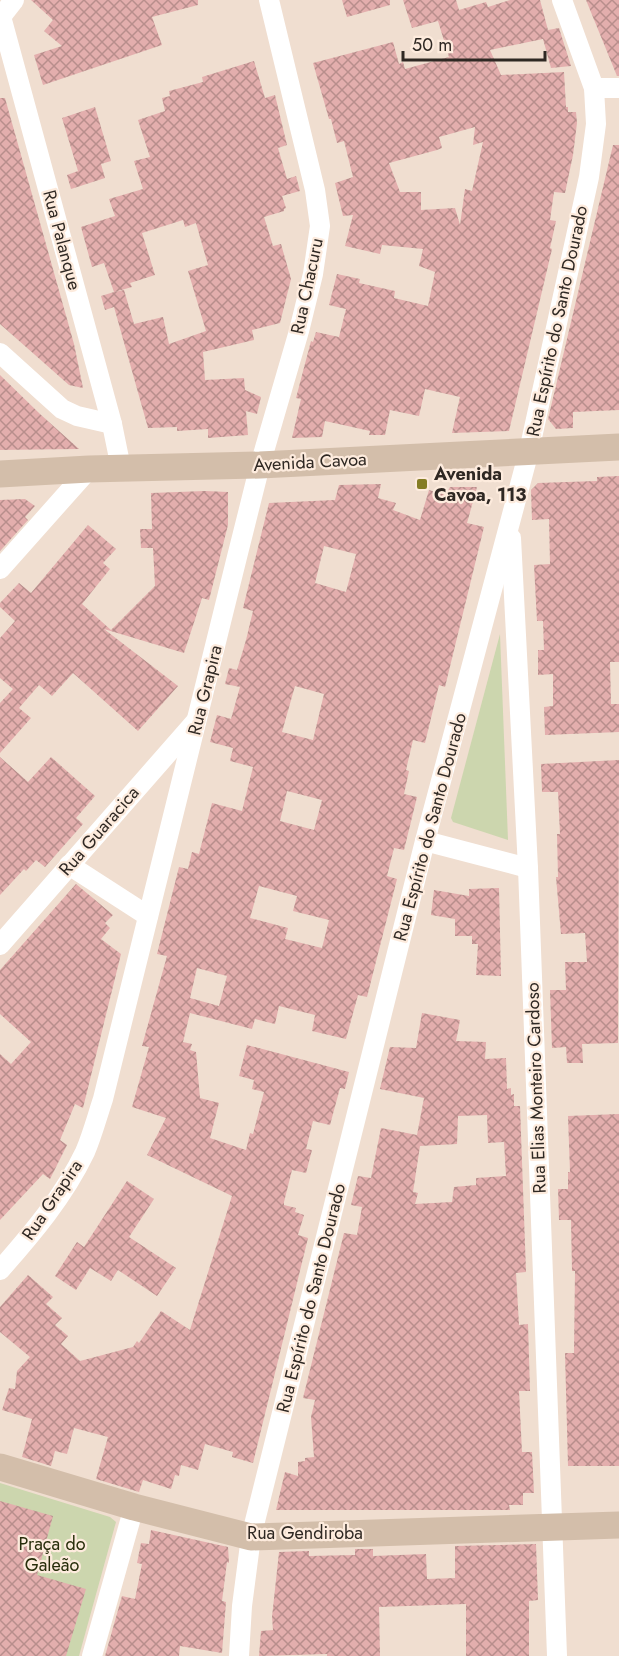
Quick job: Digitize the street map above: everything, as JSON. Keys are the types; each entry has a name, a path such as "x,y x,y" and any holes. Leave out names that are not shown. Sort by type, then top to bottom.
{"street":[{"path":"0,16 14,0"},
{"name":"Rua Chacuru","path":"260,465 299,331 313,274 320,226 303,135 269,0"},
{"name":"Rua Espírito do Santo Dourado","path":"238,1656 251,1537 425,840 529,451 589,177 596,124 594,88 562,0"},
{"name":"Rua Palanque","path":"0,16 112,424 121,468"},
{"path":"594,88 619,88"},
{"path":"0,353 62,409 77,416 112,424"},
{"name":"Avenida Cavoa","path":"0,474 89,469 260,465 619,447"},
{"name":"Rua Grapira","path":"0,1270 29,1238 68,1184 86,1150 103,1099 260,465"},
{"path":"0,569 89,469"},
{"name":"Rua Elias Monteiro Cardoso","path":"511,520 528,868 557,1656"},
{"name":"Rua Guaracica","path":"0,945 198,718"},
{"path":"425,840 528,868"},
{"path":"69,865 148,916"},
{"name":"Rua Gendiroba","path":"0,1467 134,1507 251,1537 619,1525"},
{"path":"92,1656 134,1507"}],"green space":[{"path":"500,634 508,840 453,822 451,818"},
{"name":"Praça do Galeão","path":"0,1483 110,1517 116,1522 79,1656 0,1656"}],"building":[{"path":"31,0 198,0 198,5 152,17 162,45 43,85 34,55 62,46 44,31 53,20"},
{"path":"342,0 390,0 390,5 347,17"},
{"path":"403,0 456,0 459,10 486,2 488,7 510,0 540,0 548,30 559,28 571,66 551,68 543,39 490,50 501,75 564,72 566,107 568,107 568,112 576,112 577,123 565,193 554,192 550,220 556,221 550,248 552,249 509,431 452,433 460,397 425,389 419,416 390,410 385,435 369,435 370,431 325,421 322,437 292,438 301,399 296,398 311,341 313,342 316,332 339,337 346,309 329,305 337,274 360,279 359,283 395,291 394,298 428,306 435,272 419,266 423,249 382,245 380,254 345,246 353,215 343,216 335,183 353,177 344,141 337,143 313,63 393,42 399,64 403,62 405,69 449,57 438,21 412,28","holes":["475,127 473,145 483,142 472,191 465,189 460,225 455,208 421,210 421,192 400,192 389,163 442,148 439,137"]},
{"path":"586,0 619,0 619,76 617,76"},
{"path":"254,61 265,98 275,95 287,145 278,148 287,179 296,176 300,191 282,196 286,208 284,211 264,217 273,246 281,244 291,279 280,323 252,330 254,340 203,352 205,380 244,378 245,390 261,397 257,414 246,411 248,435 208,438 208,429 177,431 177,427 148,428 114,307 105,310 101,296 114,292 104,263 92,267 81,227 115,216 109,199 143,189 134,161 150,157 138,120 165,111 162,98 170,96 169,91 203,82 202,77","holes":["183,220 185,227 196,223 208,265 188,271 206,331 169,344 163,317 134,324 124,290 114,292 132,287 130,283 155,275 142,233"]},
{"path":"0,98 5,98 74,344 83,388 69,385 0,324"},
{"path":"95,107 111,161 101,164 105,178 71,189 67,175 78,171 62,118"},
{"path":"613,145 619,145 619,410 573,412 573,428 556,429 548,419"},
{"path":"0,375 40,414 79,449 0,450"},
{"path":"619,476 619,662 610,662 611,704 619,704 619,732 545,735 544,707 553,706 553,674 538,675 538,650 544,650 543,621 537,621 534,565 550,564 549,519 532,520 531,490 538,483 597,481 597,477"},
{"path":"381,484 378,498 396,503 393,510 420,520 429,490 446,495 450,487 477,487 467,523 484,527 445,687 439,685 425,743 413,740 406,770 409,771 404,794 417,797 404,850 394,848 387,876 397,879 367,997 358,995 346,1039 312,1031 315,1015 279,1006 275,1024 255,1019 252,1029 190,1013 183,1042 192,1044 190,1050 196,1052 200,1098 219,1103 210,1138 246,1150 250,1133 253,1134 264,1092 252,1089 254,1080 239,1076 247,1045 349,1072 345,1089 340,1088 330,1125 313,1121 306,1149 312,1150 306,1173 292,1170 284,1202 284,1205 296,1208 295,1212 304,1215 298,1235 308,1238 253,1463 232,1457 233,1452 205,1444 198,1470 181,1465 179,1476 175,1475 171,1489 143,1480 139,1492 96,1479 108,1437 74,1428 67,1454 55,1451 51,1466 22,1457 32,1419 2,1410 9,1388 15,1389 17,1371 30,1357 0,1332 0,1307 28,1275 53,1297 46,1304 62,1318 55,1325 68,1336 61,1344 80,1361 133,1347 137,1341 139,1343 161,1311 190,1330 232,1196 147,1155 166,1118 132,1107 149,1047 142,1046 167,956 157,954 179,867 188,869 192,852 199,854 212,803 242,811 253,767 230,761 233,748 210,742 217,715 231,719 240,687 225,684 229,668 237,670 246,640 253,611 243,608 269,503 335,500 339,485","holes":["324,546 356,554 346,592 315,583","295,686 324,694 313,740 282,732","287,791 322,800 314,830 280,821","259,886 297,896 293,911 329,920 322,948 285,939 288,928 250,918","197,968 227,976 219,1006 190,998"]},
{"path":"228,492 228,525 209,600 202,598 184,653 104,629 178,686 138,731 73,673 52,696 39,685 19,708 31,718 0,753 0,703 13,689 0,678 0,638 15,621 0,607 0,603 19,583 31,593 88,525 116,549 103,563 110,569 82,604 111,630 155,586 153,548 141,548 140,529 152,529 151,493"},
{"path":"25,499 35,506 25,517 28,520 0,551 0,500"},
{"path":"0,757 28,782 51,757 95,796 76,818 83,824 45,867 36,860 26,871 24,869 0,895"},
{"path":"619,760 618,1043 582,1044 583,1063 567,1063 566,1047 552,1048 550,990 566,990 565,962 587,962 585,933 561,934 556,877 558,877 557,834 560,834 558,792 542,792 541,764"},
{"path":"76,884 113,915 105,923 110,928 101,939 121,954 83,1108 75,1104 60,1140 67,1145 50,1179 43,1174 0,1220 0,1054 11,1064 31,1042 0,1014 0,970"},
{"path":"499,888 501,976 476,975 478,944 472,944 472,936 455,936 455,919 431,915 434,890 469,896 469,889"},
{"path":"422,1013 460,1020 456,1041 486,1042 485,1059 506,1058 507,1089 511,1088 511,1095 514,1094 514,1106 520,1106 526,1272 516,1273 519,1325 528,1324 530,1391 519,1391 522,1452 532,1452 534,1493 523,1493 523,1505 509,1505 510,1510 276,1510 285,1472 298,1476 298,1462 314,1457 311,1417 315,1400 303,1398 344,1233 357,1235 362,1207 351,1205 358,1176 371,1178 381,1128 417,1135 424,1098 380,1089 390,1047 416,1048","holes":["487,1115 488,1143 504,1142 506,1176 476,1178 476,1185 454,1187 452,1202 415,1204 418,1193 413,1192 420,1146 457,1144 458,1116"]},
{"path":"619,1114 619,1466 568,1466 565,1353 574,1353 575,1271 572,1271 571,1220 559,1220 558,1189 568,1189 568,1172 570,1172 568,1116"},
{"path":"127,1181 154,1199 129,1237 176,1268 157,1296 118,1270 111,1281 90,1268 76,1290 55,1276 77,1242 84,1247"},
{"path":"0,1501 53,1516 37,1575 86,1589 66,1656 0,1656"},
{"path":"151,1530 228,1547 229,1563 227,1562 222,1601 226,1602 222,1653 180,1646 179,1656 105,1656 122,1596 135,1599 142,1564 137,1563 141,1543 149,1544"},
{"path":"536,1544 538,1600 529,1601 529,1656 466,1656 466,1604 379,1607 380,1656 327,1656 327,1654 259,1656 261,1631 273,1630 272,1617 279,1552 309,1551 309,1556 355,1555 355,1549 373,1549 373,1556 426,1554 427,1579 455,1578 455,1546"}],"place":[{"name":"Avenida Cavoa, 113","path":"422,484"}]}
